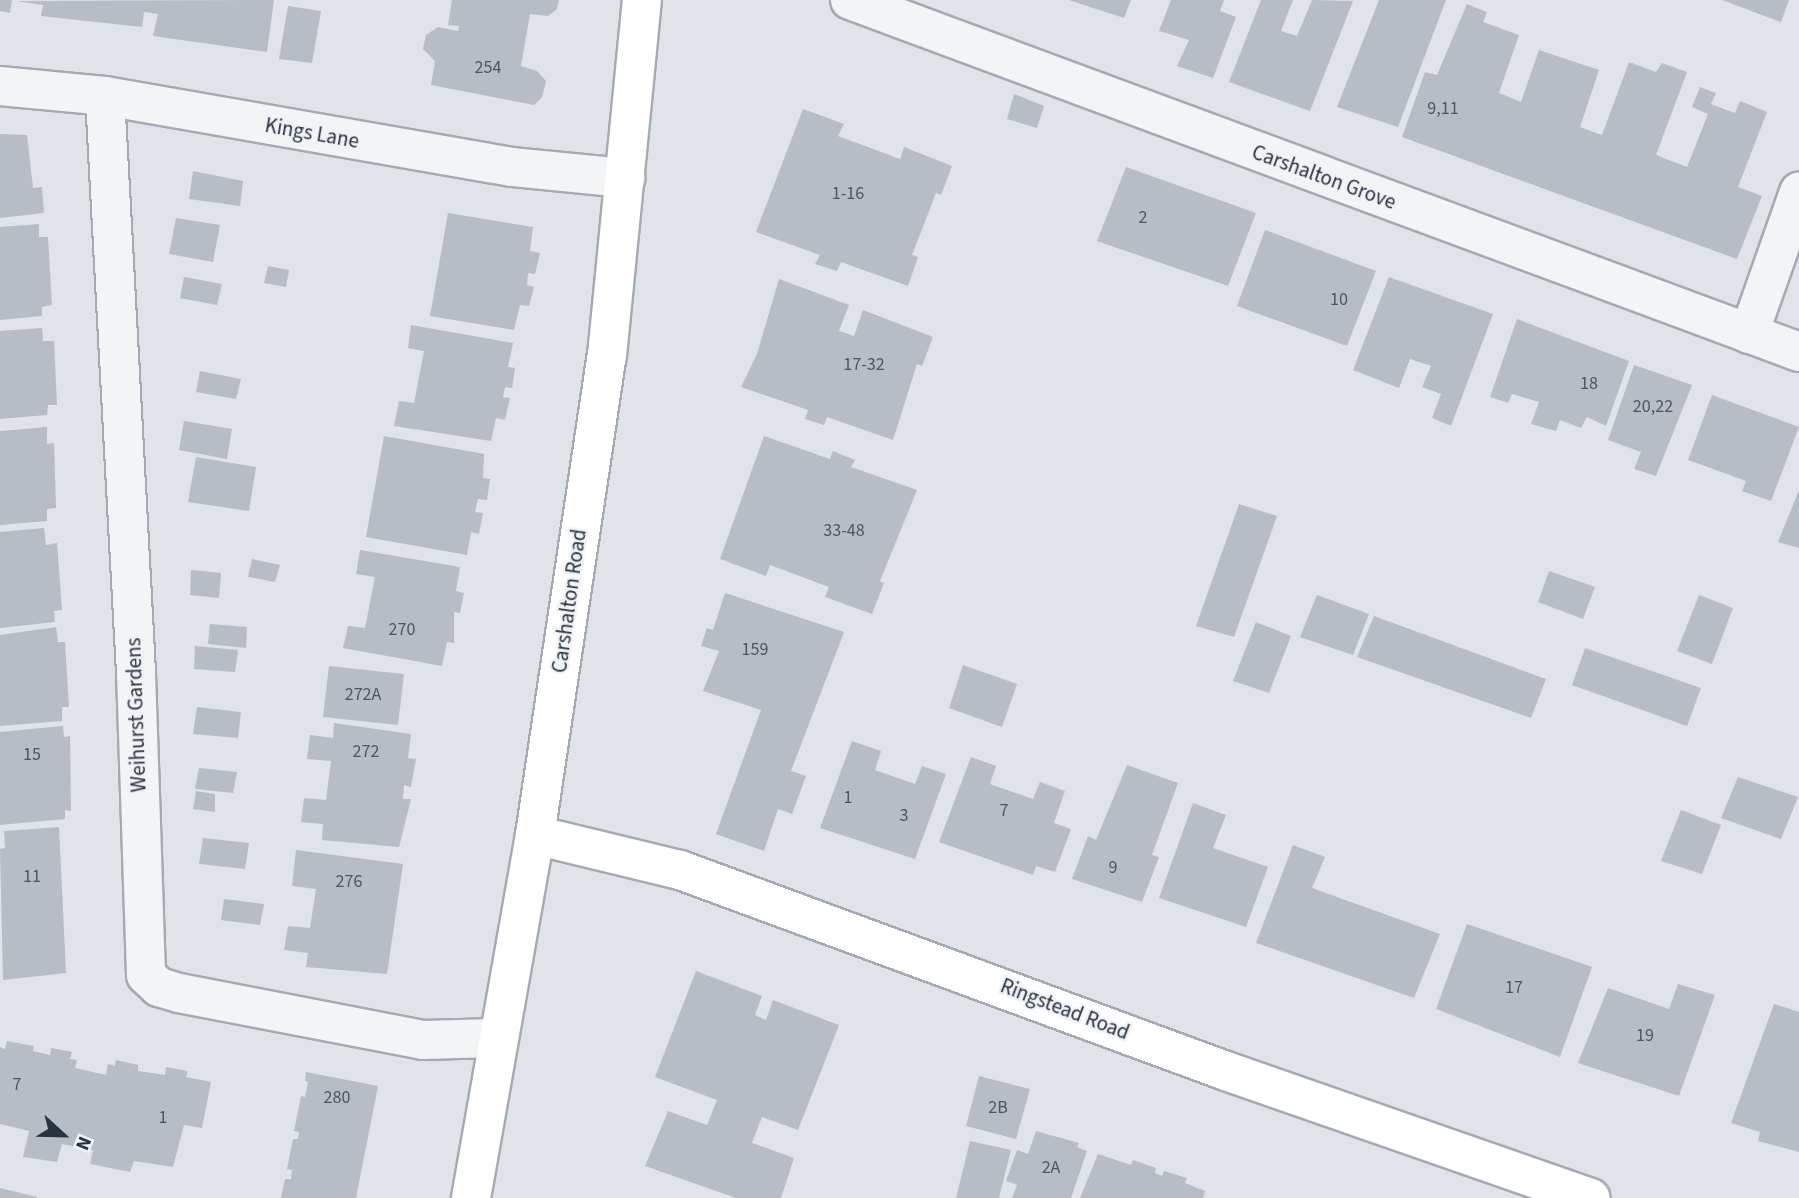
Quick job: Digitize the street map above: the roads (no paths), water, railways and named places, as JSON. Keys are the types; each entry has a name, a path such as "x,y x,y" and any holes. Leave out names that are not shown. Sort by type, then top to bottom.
{"main road":[{"name":"Carshalton Road","path":"471,1198 496,1038 535,835 607,356 642,0"},
{"name":"Ringstead Road","path":"535,835 680,870 1226,1071 1591,1198"}],"street":[{"name":"Carshalton Grove","path":"850,0 1799,352"},
{"name":"Kings Lane","path":"0,86 105,96 512,167 625,178"},
{"name":"Weihurst Gardens","path":"105,96 136,673 146,975 159,987 179,993 423,1040 496,1038"},
{"path":"1749,334 1799,192"}]}
